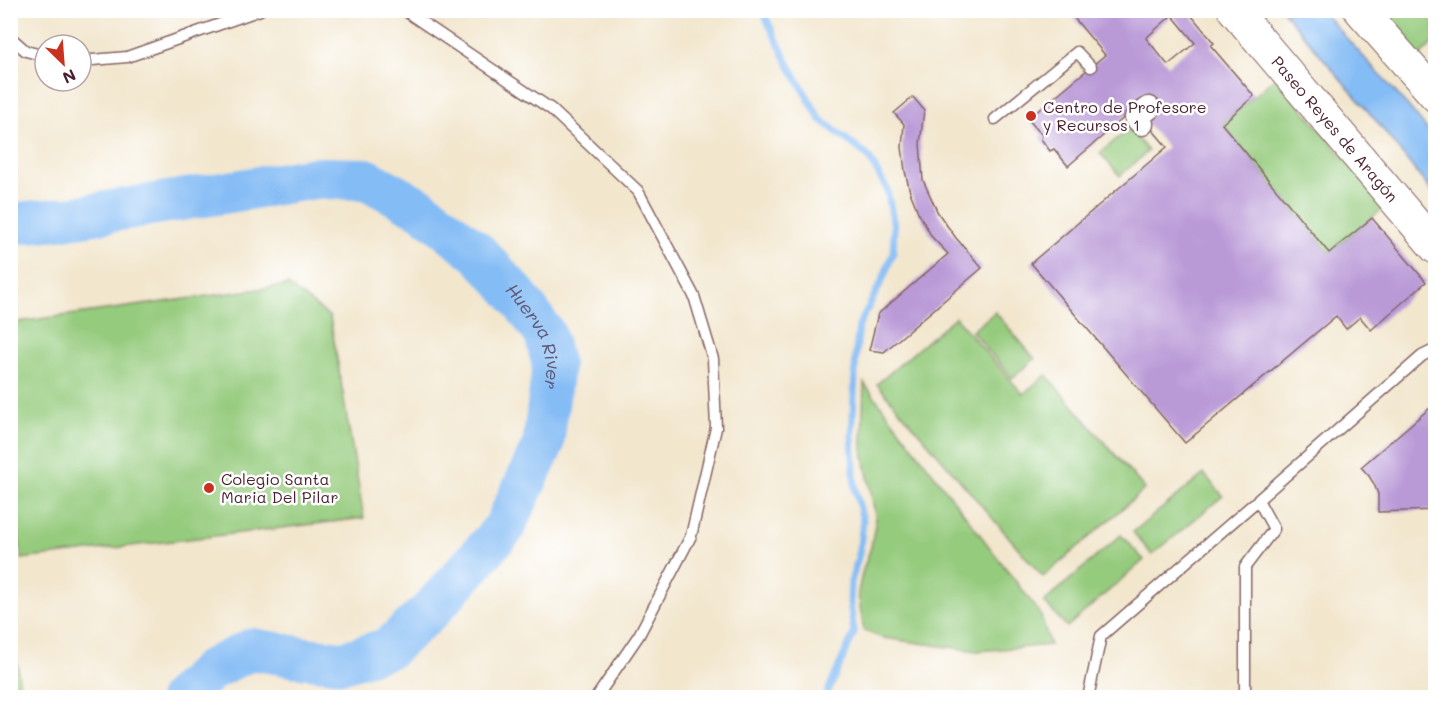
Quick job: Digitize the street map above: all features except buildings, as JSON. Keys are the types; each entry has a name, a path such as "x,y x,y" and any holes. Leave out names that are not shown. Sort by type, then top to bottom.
{"street":[{"name":"Paseo Reyes de Aragón","path":"1234,10 1436,248"},
{"path":"1360,10 1436,96"}],"lane":[{"path":"93,60 128,57 260,10"},
{"path":"404,10 551,110 638,190 694,296 713,359 716,428 691,536 639,635 596,698"},
{"path":"10,37 26,51 33,53"},
{"path":"995,119 1077,52 1090,68"},
{"path":"1088,698 1101,636 1422,356 1436,349"},
{"path":"1245,698 1245,567 1274,529 1258,500"}],"green space":[{"path":"1369,11 1435,11 1435,41 1416,60"},
{"path":"1276,77 1385,207 1329,253 1222,124"},
{"path":"1129,129 1148,151 1120,176 1100,153"},
{"name":"Colegio Santa Maria Del Pilar","path":"288,285 330,317 364,518 22,559 10,477 11,323"},
{"path":"995,312 1035,359 1012,378 972,331"},
{"path":"955,317 1023,394 1046,375 1145,489 1043,577 877,384"},
{"path":"864,383 1040,613 1050,645 977,651 883,638 864,631 858,593 876,519 862,446"},
{"path":"1204,474 1223,496 1152,555 1133,532"},
{"path":"1121,535 1144,560 1067,627 1044,602"},
{"path":"11,612 21,697 11,697"}],"water":[{"path":"1283,11 1322,11 1409,107 1435,139 1435,196 1377,122"}],"waterway":[{"path":"762,10 789,65 820,119 868,156 887,189 894,226 893,253 882,281 859,325 852,439 855,489 863,521 859,554 851,582 850,603 854,633 825,698"},
{"name":"Huerva River","path":"10,224 76,217 315,178 366,179 422,209 478,253 516,294 545,334 553,366 543,445 504,528 432,609 389,648 343,662 252,649 212,669 180,698"}],"place":[{"name":"Centro de Profesore y Recursos 1","path":"1031,116"},
{"name":"Colegio Santa Maria Del Pilar","path":"209,488"}]}
